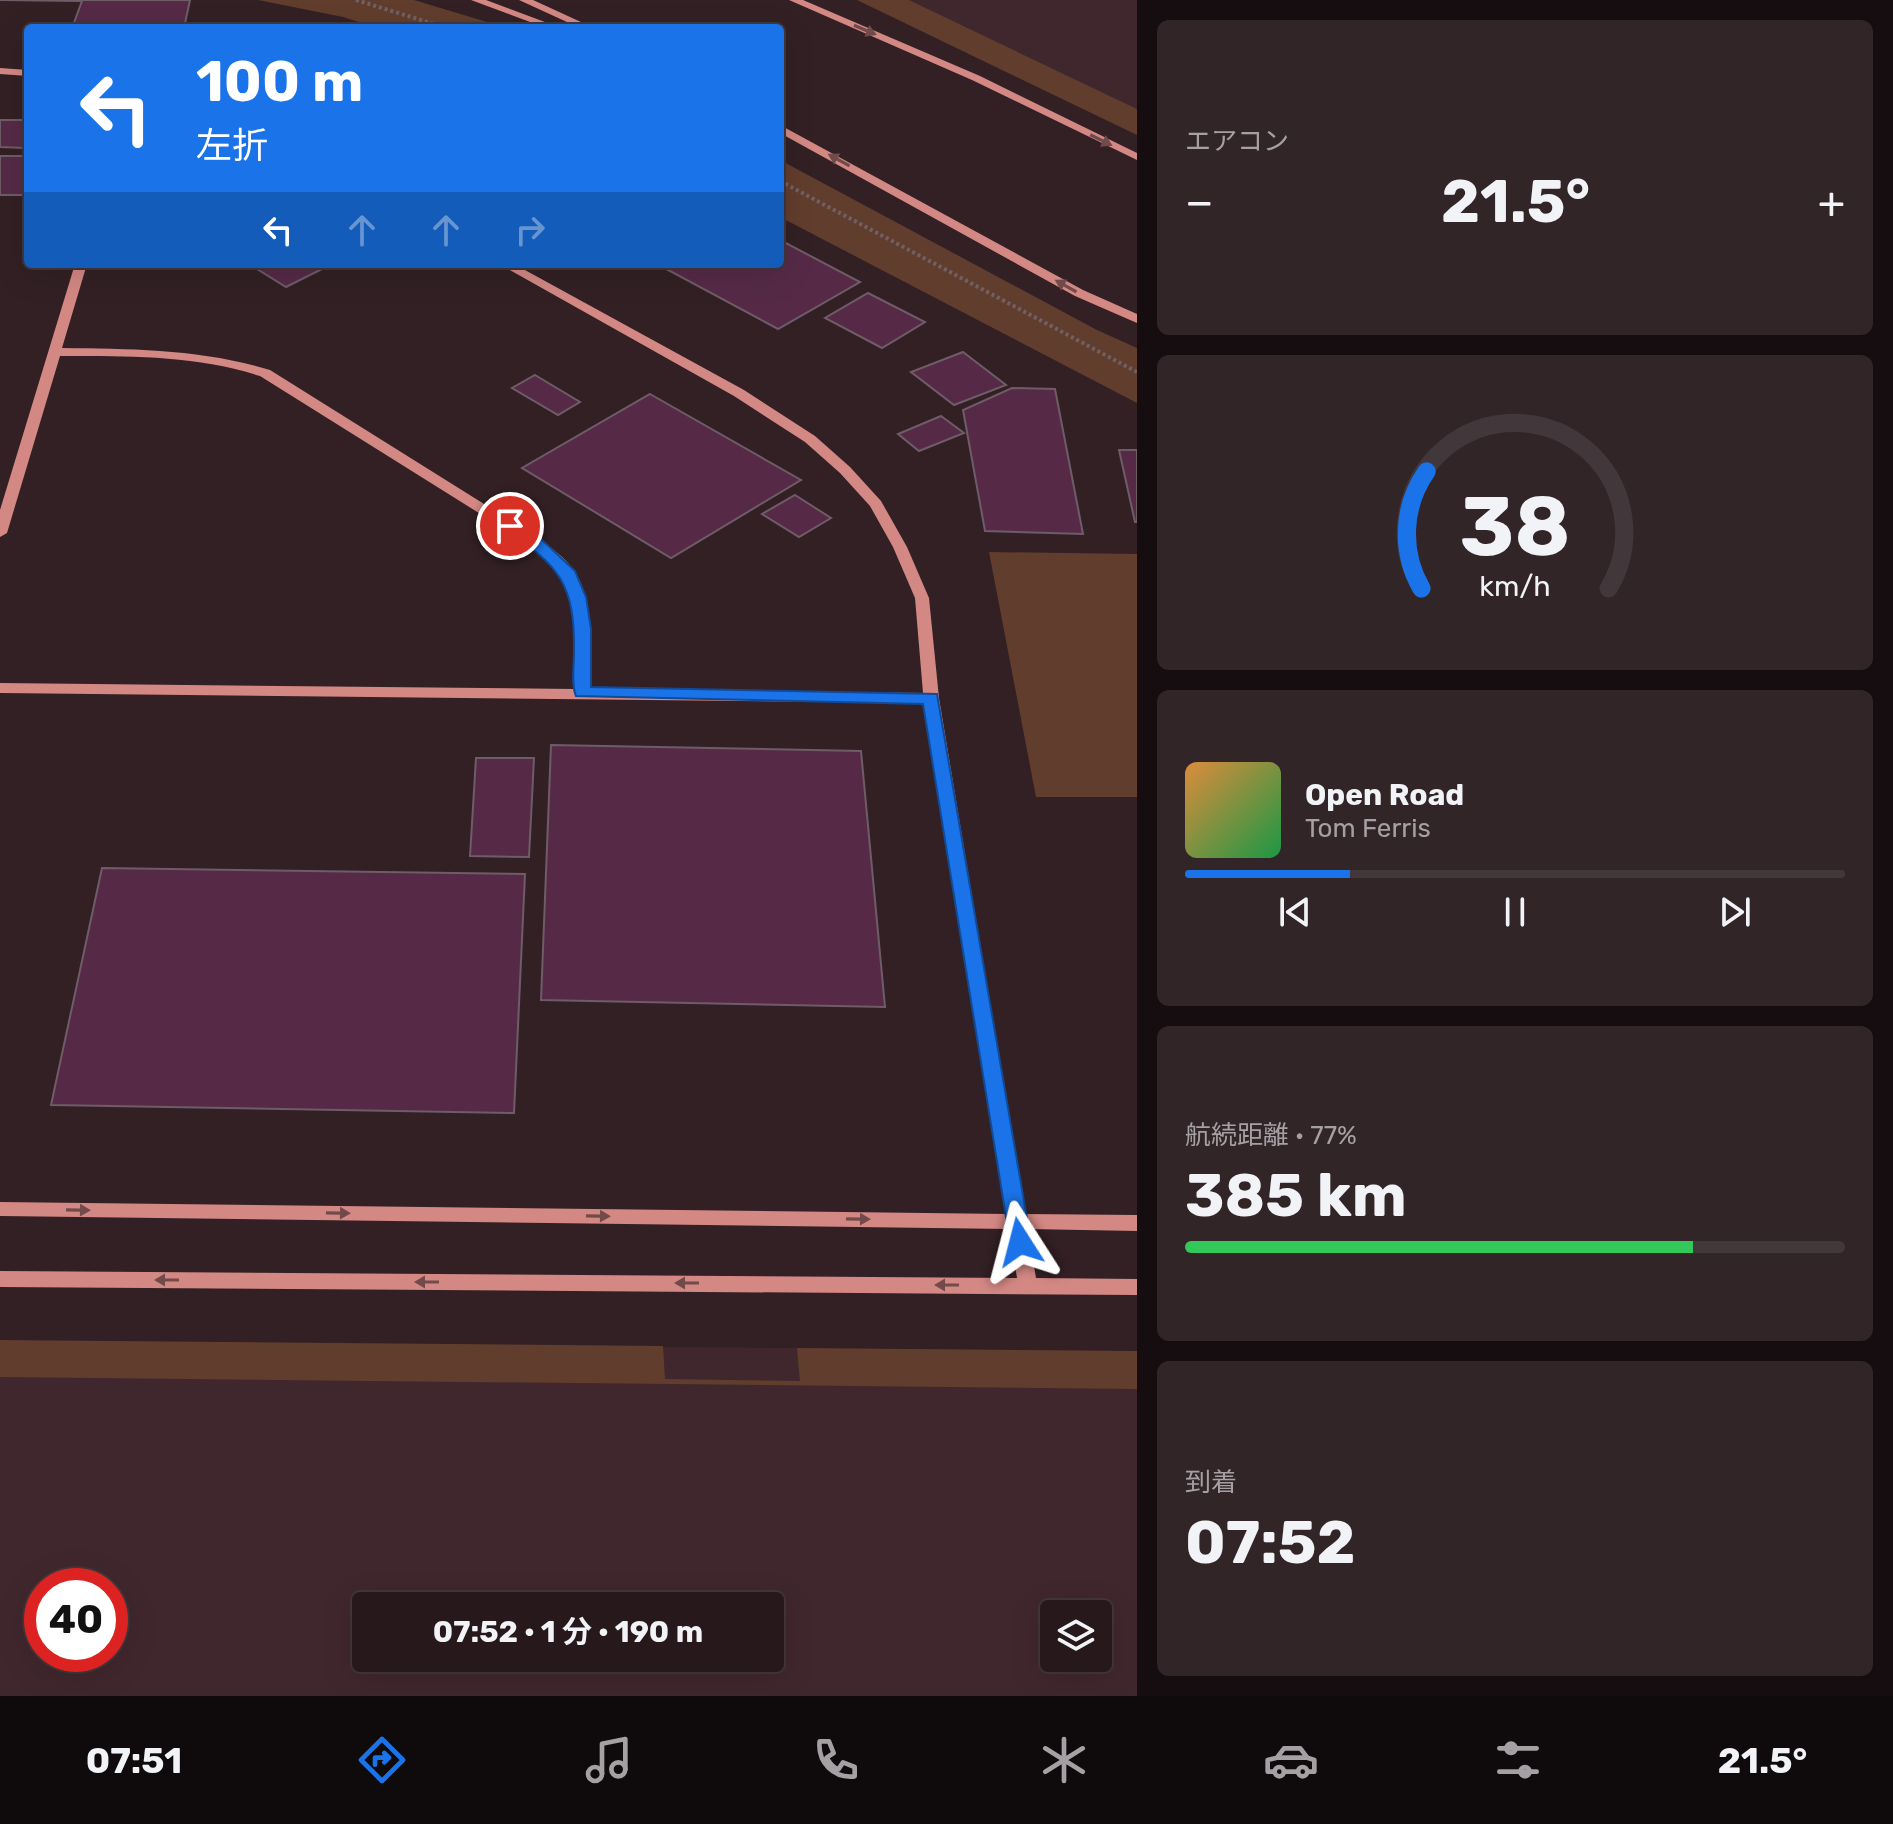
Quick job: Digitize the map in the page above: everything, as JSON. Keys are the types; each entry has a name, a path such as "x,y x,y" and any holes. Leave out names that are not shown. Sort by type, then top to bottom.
{"street":[{"path":"476,0 545,24"},
{"path":"524,0 580,24"},
{"path":"794,0 976,78 1137,157"},
{"path":"0,71 24,73"},
{"path":"784,130 1079,293 1137,319"},
{"path":"0,533 80,268"},
{"path":"512,268 739,393 810,439 845,470 876,504 900,547 922,598 931,698 1028,1285"},
{"path":"55,352 200,358 233,362 265,373 522,533 567,571 578,597 583,629 582,692"},
{"path":"0,688 931,698"},
{"path":"0,1209 1137,1223"},
{"path":"0,1279 1137,1287"}],"path":[{"path":"356,0 434,24"},
{"path":"784,183 1137,372"}],"shaded area":[{"path":"258,0 414,0 494,24 365,24"},
{"path":"857,0 909,0 1137,109 1137,135"},
{"path":"909,0 1137,0 1137,109"},
{"path":"784,162 1097,330 1137,348 1137,403 784,219"},
{"path":"989,552 1137,554 1137,797 1036,797"},
{"path":"0,1340 663,1346 665,1379 800,1381 797,1348 1137,1351 1137,1389 0,1377"},
{"path":"0,1341 1137,1351 1137,1696 0,1696"}],"building":[{"path":"0,0 190,0 185,24 73,24 82,1"},
{"path":"0,120 24,120 24,148 0,147"},
{"path":"0,156 24,156 24,195 0,195"},
{"path":"784,242 860,282 778,329 664,268 784,268"},
{"path":"255,268 324,268 286,287"},
{"path":"868,293 925,322 882,348 825,318"},
{"path":"963,352 1006,385 954,405 911,372"},
{"path":"535,375 580,402 558,415 512,388"},
{"path":"1012,388 1055,389 1083,534 985,531 963,410"},
{"path":"650,394 801,480 671,558 522,468"},
{"path":"941,416 964,433 919,451 898,434"},
{"path":"1119,450 1137,450 1137,522 1135,522"},
{"path":"795,495 831,518 799,537 762,514"},
{"path":"551,745 861,751 885,1007 541,1000"},
{"path":"476,758 534,758 529,857 470,856"},
{"path":"102,868 525,874 514,1113 51,1105"}],"route":[{"path":"510,526 535,542 567,571 578,597 583,629 582,692 931,698 1020,1242"}]}
